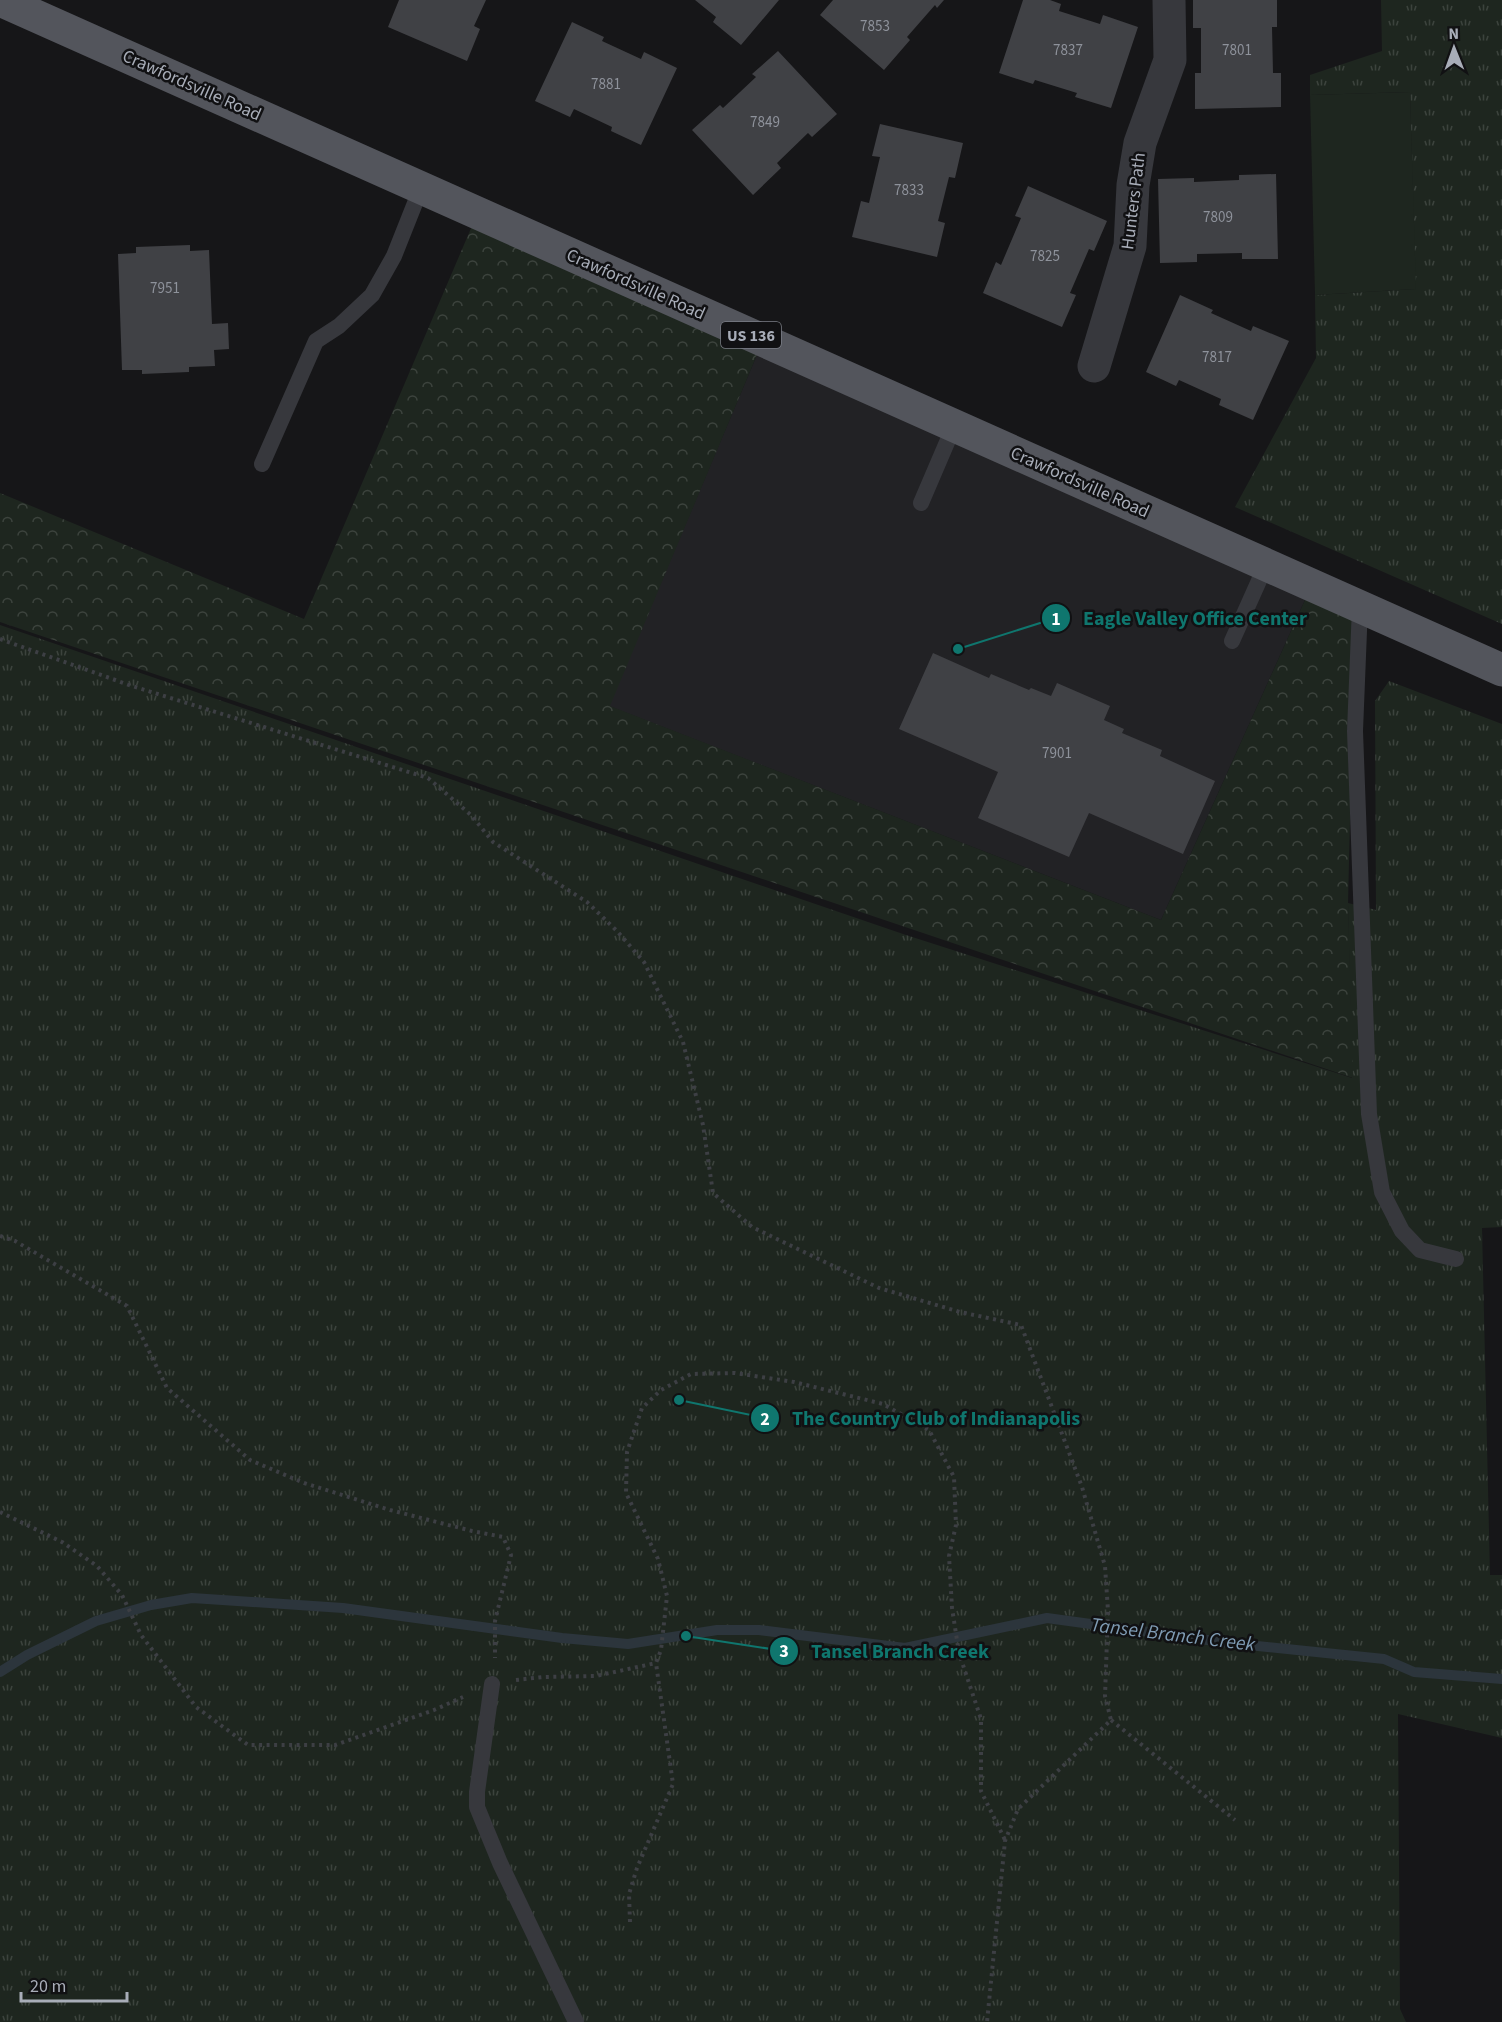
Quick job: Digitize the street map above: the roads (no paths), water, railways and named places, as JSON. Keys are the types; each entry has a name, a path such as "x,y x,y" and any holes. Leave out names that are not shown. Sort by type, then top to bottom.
{"main road":[{"name":"Crawfordsville Road","path":"0,0 1502,670"}],"street":[{"name":"Hunters Path","path":"1094,366 1130,246 1133,185 1140,143 1170,60 1169,0"}],"lane":[{"path":"262,464 316,341 339,326 372,295 394,256 421,188"},
{"path":"921,503 954,426"},
{"path":"1232,640 1266,565"},
{"path":"1360,606 1355,731 1369,1114 1382,1192 1402,1231 1420,1250 1456,1259"},
{"path":"492,1684 477,1792 477,1807 500,1863 576,2022"}],"waterway":[{"name":"Tansel Branch Creek","path":"0,1672 27,1655 96,1621 151,1605 192,1598 343,1608 562,1638 628,1644 717,1630 759,1630 905,1648 1047,1618 1229,1643 1384,1659 1414,1672 1502,1679"}],"place":[{"name":"Eagle Valley Office Center","path":"958,649"},
{"name":"The Country Club of Indianapolis","path":"679,1400"},
{"name":"Tansel Branch Creek","path":"686,1636"}]}
